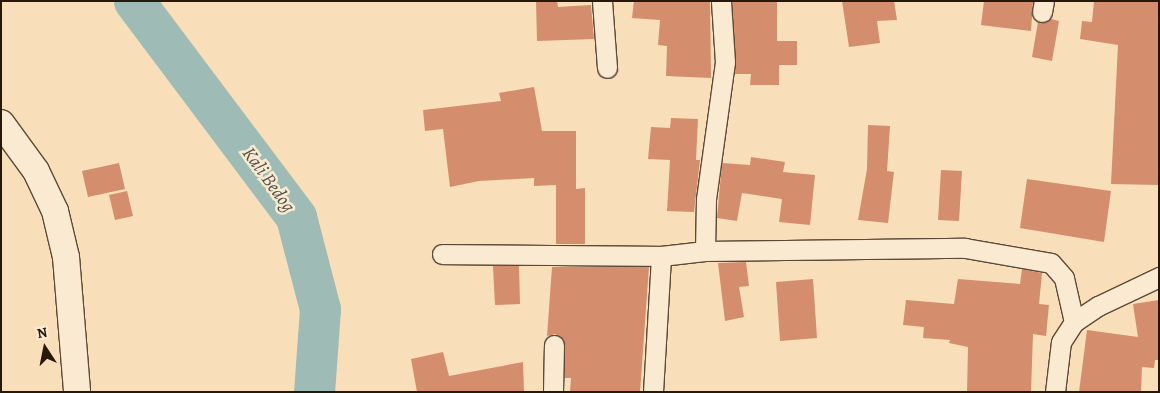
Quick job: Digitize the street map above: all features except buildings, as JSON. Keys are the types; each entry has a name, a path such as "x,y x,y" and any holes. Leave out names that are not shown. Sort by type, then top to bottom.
{"main road":[{"path":"1,123 36,171 55,211 67,267 77,392"}],"street":[{"path":"602,1 607,68"},
{"path":"705,251 706,199 725,62 721,1"},
{"path":"442,254 661,256 705,251 965,248 1050,263 1064,278 1074,322"},
{"path":"653,392 661,256"},
{"path":"1055,392 1061,342 1074,322 1098,306 1159,278"},
{"path":"553,392 554,346"}],"waterway":[{"name":"Kali Bedog","path":"134,1 296,217 320,309 314,392"}]}
